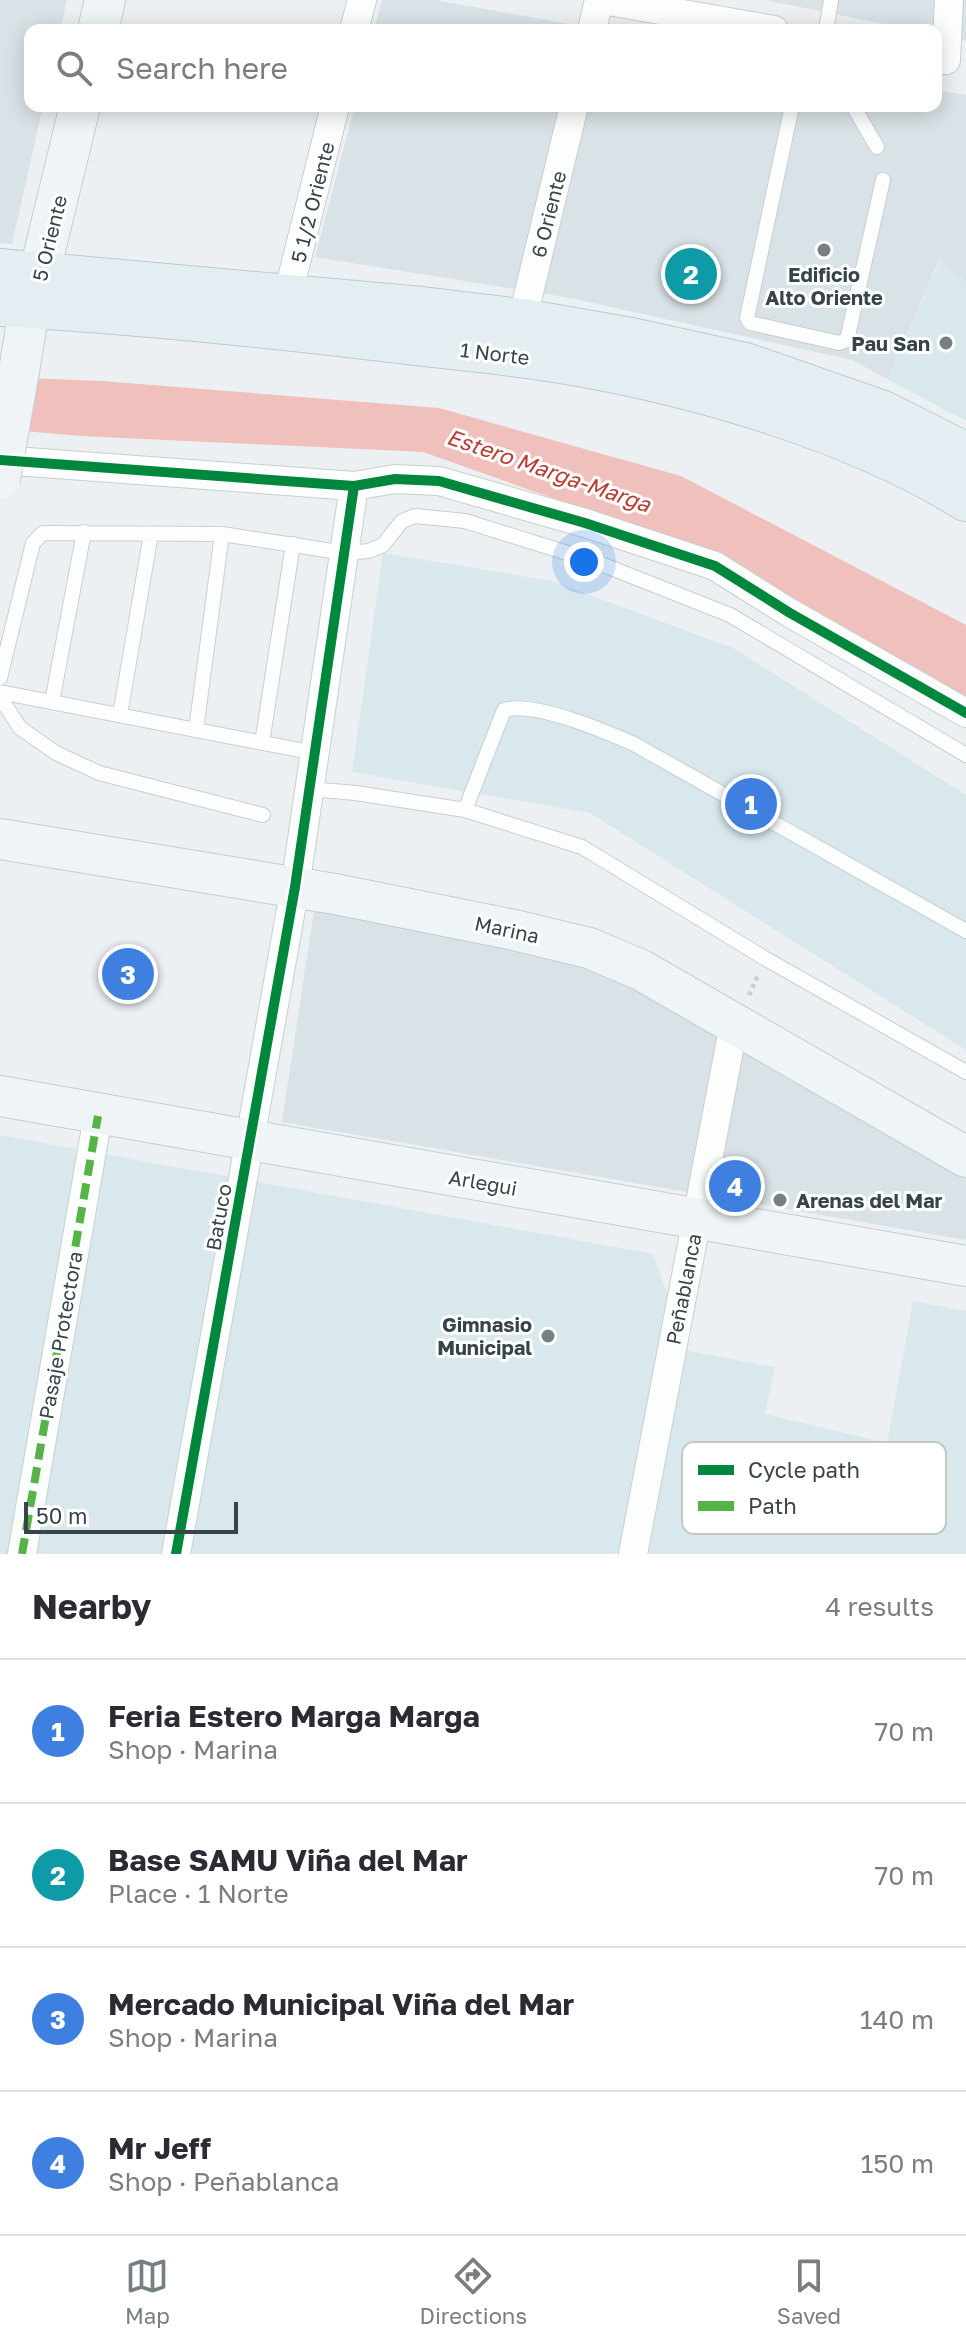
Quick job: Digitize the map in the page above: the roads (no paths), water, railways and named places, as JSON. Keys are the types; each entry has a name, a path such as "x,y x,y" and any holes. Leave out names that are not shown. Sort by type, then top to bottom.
{"main road":[{"path":"99,24 105,0"},
{"name":"5 Oriente","path":"0,479 19,371 18,289 78,112"},
{"name":"1 Norte","path":"18,289 287,298 422,309 522,321 631,340 745,365 883,413 966,455"},
{"name":"1 Norte","path":"18,289 581,364 680,385 783,416 875,453 966,499"},
{"name":"Marina","path":"0,839 295,887 589,948 641,970 966,1157"},
{"name":"Arlegui","path":"0,1096 98,1116 966,1266"}],"street":[{"path":"356,24 362,0"},
{"path":"594,24 601,0 739,24"},
{"path":"949,0 949,61"},
{"name":"5 1/2 Oriente","path":"287,298 334,112"},
{"name":"6 Oriente","path":"522,321 573,112"},
{"path":"0,460 354,486 395,479 439,481 585,523 715,566 790,613 966,713"},
{"name":"Batuco","path":"176,1554 295,887 354,486"},
{"name":"Peñablanca","path":"633,1554 734,1024"},
{"name":"Pasaje Protectora","path":"22,1554 98,1116"}],"lane":[{"path":"827,24 831,0"},
{"path":"791,112 747,318 750,323 839,343 847,340 883,180"},
{"path":"857,112 877,147"},
{"path":"0,678 33,543 43,533 222,534 345,553 369,551 383,545 402,521 415,516 465,521 596,562 730,615 966,755"},
{"path":"52,702 84,532"},
{"path":"120,715 151,534"},
{"path":"196,730 222,534"},
{"path":"262,743 293,544"},
{"path":"0,694 315,753"},
{"path":"0,694 20,728 56,753 99,773 263,815"},
{"path":"465,810 504,710 521,708 590,724 634,744 966,931"},
{"path":"309,789 465,810 582,847 766,959 966,1072"}],"water":[{"name":"Estero Marga-Marga","path":"0,377 102,381 439,408 681,476 966,625 966,705 719,557 423,452 81,436 0,429"}],"place":[{"name":"Edificio Alto Oriente","path":"824,250"},
{"name":"Base SAMU Viña del Mar","path":"691,274"},
{"name":"Pau San","path":"946,343"},
{"name":"Feria Estero Marga Marga","path":"751,804"},
{"name":"Mercado Municipal Viña del Mar","path":"128,974"},
{"name":"Mr Jeff","path":"735,1186"},
{"name":"Arenas del Mar","path":"780,1200"},
{"name":"Gimnasio Municipal","path":"548,1336"}]}
